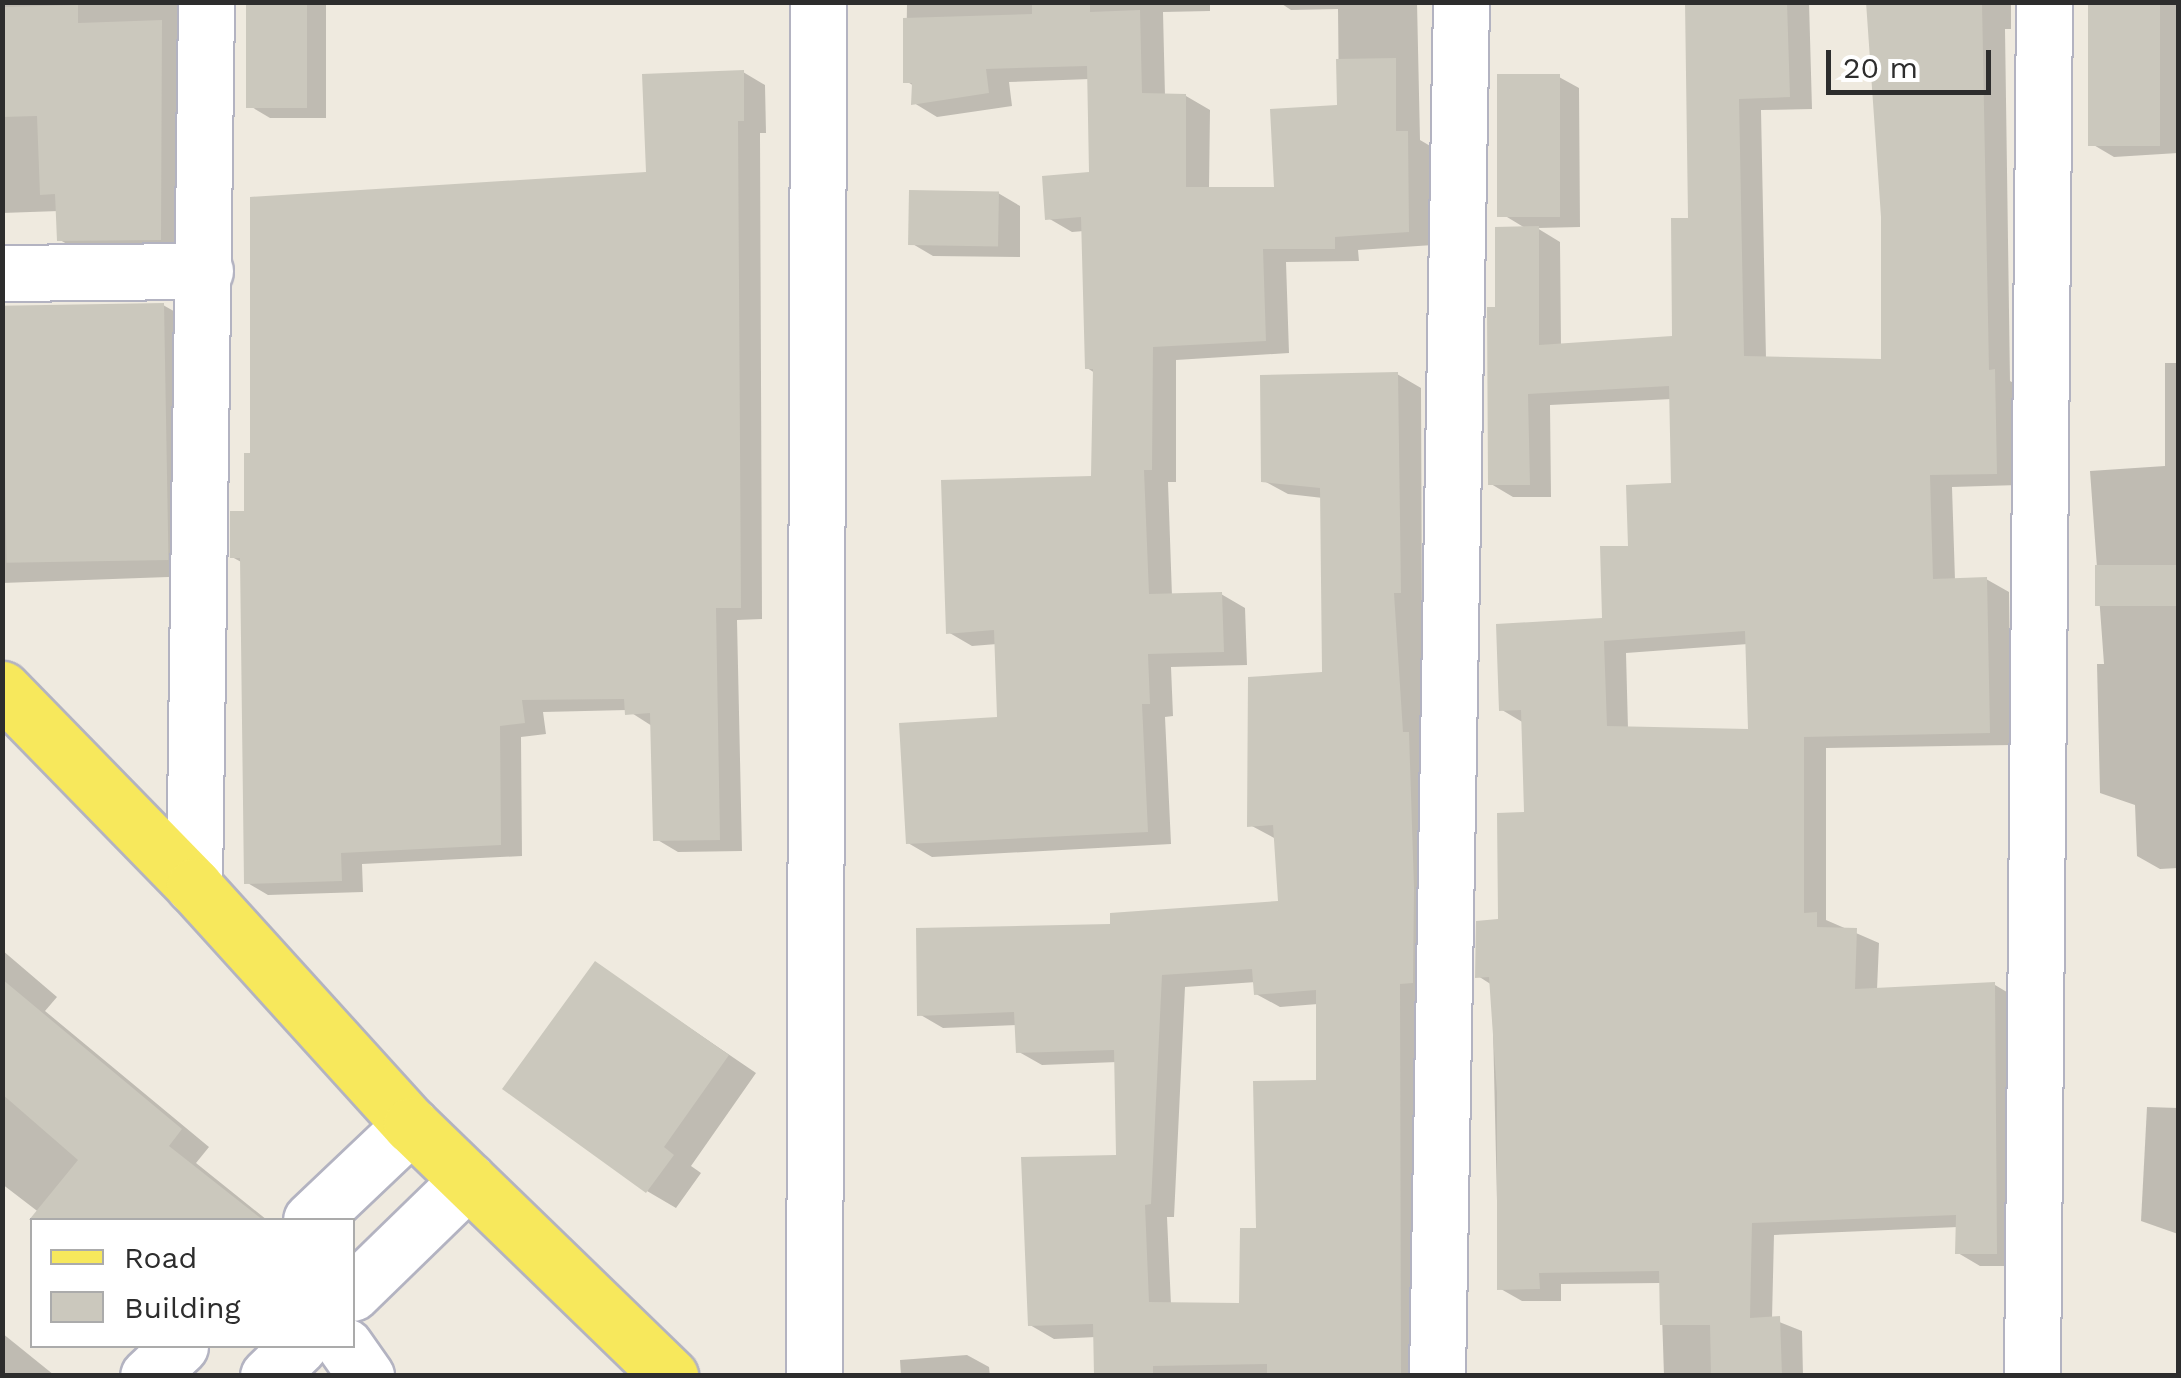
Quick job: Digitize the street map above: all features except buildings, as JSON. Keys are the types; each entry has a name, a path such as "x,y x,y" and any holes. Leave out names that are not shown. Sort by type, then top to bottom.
{"main road":[{"path":"2,690 194,886 411,1125 670,1376"}],"street":[{"path":"194,886 206,2"},
{"path":"814,1376 818,2"},
{"path":"1437,1376 1461,2"},
{"path":"2032,1376 2044,2"},
{"path":"2,273 205,271"},
{"path":"313,1218 411,1125"},
{"path":"355,1290 468,1180"},
{"path":"148,1376 178,1348"},
{"path":"268,1376 297,1348"},
{"path":"346,1348 366,1376"}]}
